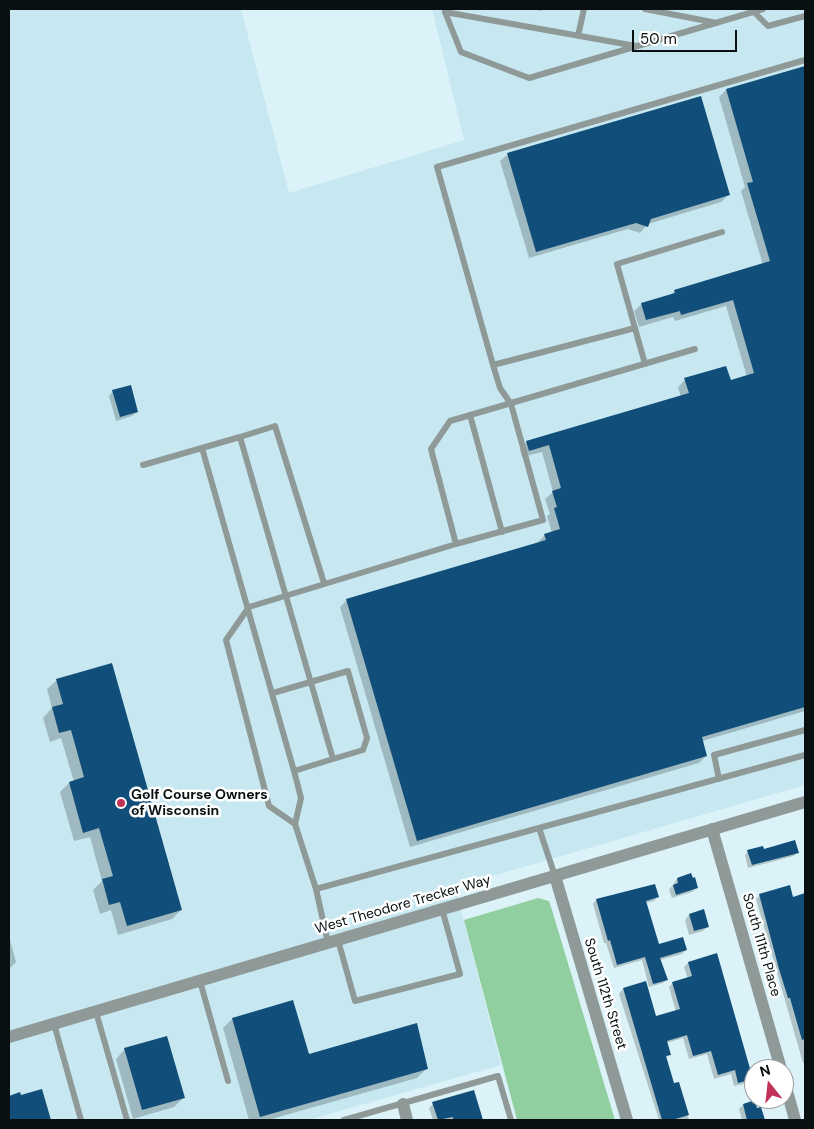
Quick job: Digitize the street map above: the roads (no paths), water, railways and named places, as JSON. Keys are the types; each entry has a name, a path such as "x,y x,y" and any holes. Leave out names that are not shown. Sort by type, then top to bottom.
{"street":[{"name":"West Theodore Trecker Way","path":"9,1037 805,802"},
{"name":"South 111th Place","path":"712,830 778,1059"},
{"name":"South 112th Street","path":"555,876 628,1120"},
{"path":"403,1104 407,1120"}],"lane":[{"path":"578,36 584,9"},
{"path":"645,9 719,23"},
{"path":"639,47 445,12 461,52 529,78 639,47 719,23 752,10 763,9"},
{"path":"752,10 768,26 805,16"},
{"path":"295,824 269,806 226,640 249,607 324,583 543,520 511,404 500,388 492,365 437,167 805,60"},
{"path":"645,364 617,264 722,232"},
{"path":"492,365 635,328"},
{"path":"456,544 431,449 450,421 695,349"},
{"path":"470,415 502,532"},
{"path":"142,465 275,426 324,583"},
{"path":"240,436 333,759"},
{"path":"202,448 249,607 301,798 295,824 333,942 355,1001 460,974 442,910"},
{"path":"273,693 348,671 365,730 367,738 363,750 294,771"},
{"path":"719,779 714,756 805,730"},
{"path":"316,889 805,755"},
{"path":"539,828 555,876"},
{"path":"200,981 228,1081"},
{"path":"96,1012 127,1120"},
{"path":"54,1024 81,1120"},
{"path":"344,1120 498,1076 511,1120"}],"place":[{"name":"Golf Course Owners of Wisconsin","path":"121,803"}]}
